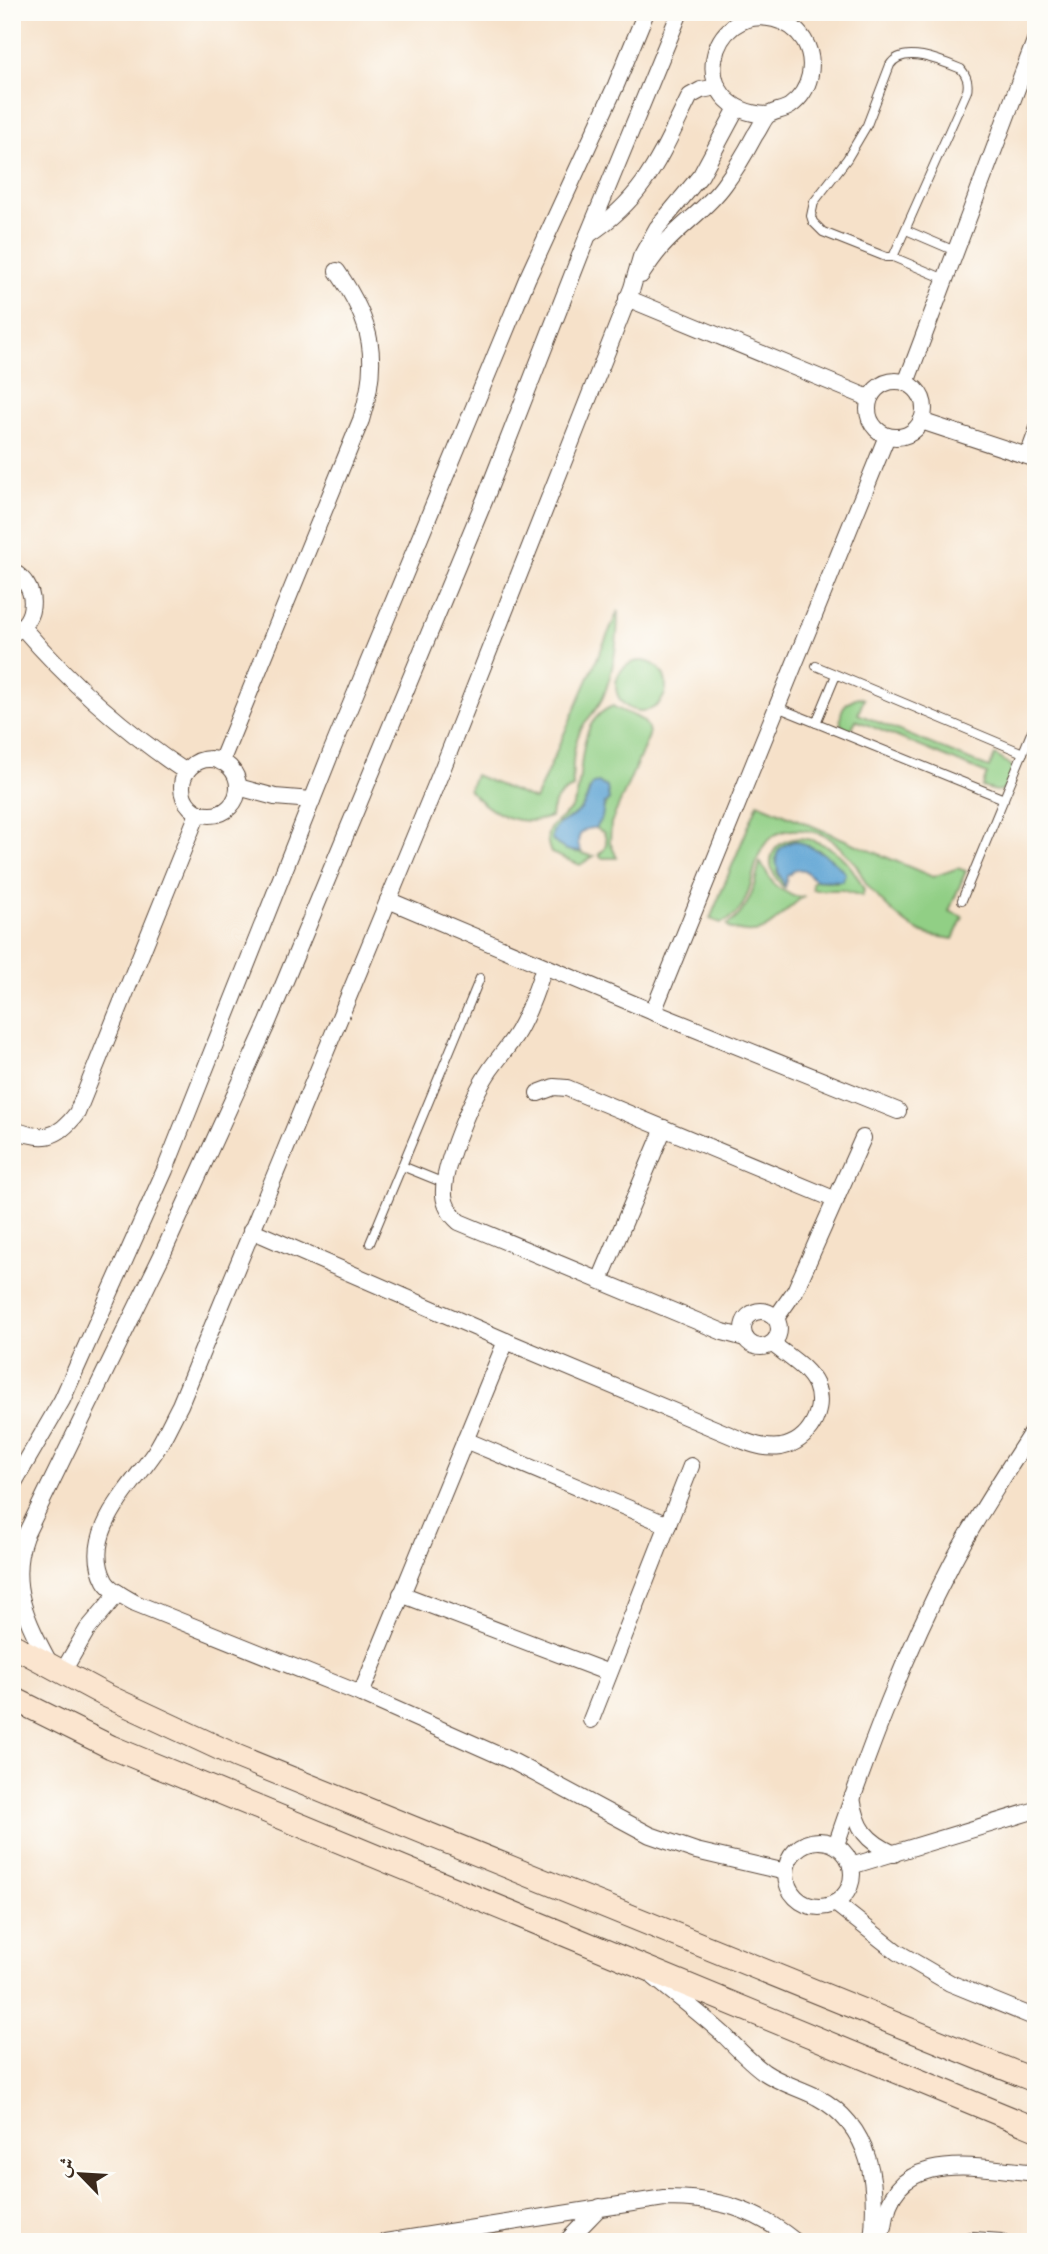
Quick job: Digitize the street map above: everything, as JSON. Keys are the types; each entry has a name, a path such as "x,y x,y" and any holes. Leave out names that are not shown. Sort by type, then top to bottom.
{"main road":[{"path":"12,1645 148,1716 236,1756 1036,2081"},
{"path":"12,1698 111,1747 1036,2129"}],"street":[{"path":"12,1486 62,1400 164,1170 312,800 527,279 617,85 646,12"},
{"path":"118,1593 57,1670 24,1608 14,1577 20,1548 163,1253 268,1021 485,499 588,235 680,12"},
{"path":"739,17 770,17 782,21 793,28 807,47 811,69 804,91 789,107 767,115 751,114 726,99 718,87 713,66 718,45 739,17"},
{"path":"906,383 1036,38"},
{"path":"588,235 618,213 643,186 690,96 706,88 718,87"},
{"path":"737,108 701,175 657,228 641,257 388,901 180,1405 157,1450 104,1527 99,1545 99,1564 106,1583 118,1593 157,1612 361,1694 533,1772 650,1835 696,1851 786,1872"},
{"path":"629,293 660,249 723,187 767,115"},
{"path":"221,762 361,420 369,393 373,368 369,333 356,301 337,271"},
{"path":"629,293 869,398"},
{"path":"885,383 906,383 922,398 924,410 921,421 916,429 907,435 897,438 887,436 877,431 870,421 867,410 869,398 885,383"},
{"path":"921,421 1030,457"},
{"path":"653,1012 887,436"},
{"path":"12,571 26,581 32,597 31,613 17,631 115,721 186,772"},
{"path":"205,760 221,762 233,772 238,787 233,802 228,808 214,815 198,813 186,803 183,796 181,788 186,772 191,766 205,760"},
{"path":"238,787 275,797 312,800"},
{"path":"12,1129 32,1136 46,1137 60,1132 77,1113 198,813"},
{"path":"388,901 898,1111"},
{"path":"544,967 527,1013 475,1097 456,1145 445,1184 446,1205 460,1222 723,1332 745,1338 757,1348 773,1344"},
{"path":"538,1093 554,1087 567,1088 836,1200"},
{"path":"600,1280 663,1128"},
{"path":"776,1318 795,1291 863,1138"},
{"path":"251,1230 744,1441 783,1447 796,1442 814,1423 819,1397 808,1373 773,1344"},
{"path":"745,1338 743,1327 752,1313 768,1312 776,1318 780,1329 773,1344"},
{"path":"361,1694 506,1341"},
{"path":"836,1845 852,1797 915,1640 953,1563 1036,1426"},
{"path":"465,1440 668,1525"},
{"path":"591,1720 691,1466"},
{"path":"401,1594 609,1674"},
{"path":"852,1797 855,1816 863,1833 877,1846 894,1854"},
{"path":"852,1866 1036,1810"},
{"path":"823,1841 836,1845 846,1854 852,1866 852,1880 846,1894 835,1903 822,1907 808,1905 796,1898 788,1886 786,1872 789,1859 798,1848 810,1842 823,1841"},
{"path":"835,1903 897,1952 950,1983 1036,2018"},
{"path":"641,1966 710,2023 762,2071 818,2098 836,2110 851,2126 862,2143 883,2196 886,2208 883,2242"},
{"path":"872,2242 883,2196 921,2173 945,2166 1036,2173"},
{"path":"384,2242 664,2198 709,2200 733,2205 752,2213 796,2242"},
{"path":"566,2242 600,2207"},
{"path":"961,2242 1002,2242"}],"lane":[{"path":"893,257 967,91 968,83 961,69 906,54 899,55 890,65 875,108 858,143 811,209 813,222 823,232 945,279"},
{"path":"906,230 956,251"},
{"path":"1030,457 1036,422"},
{"path":"816,666 1023,753"},
{"path":"816,723 836,675"},
{"path":"777,707 1004,799"},
{"path":"962,900 1036,721"},
{"path":"370,1243 480,978"},
{"path":"402,1166 445,1184"}],"green space":[{"path":"618,611 613,666 601,701 577,739 573,788 557,799 551,817 517,820 496,812 469,790 475,775 535,800"},
{"path":"641,661 659,668 666,686 659,704 641,711 623,704 616,686 623,668"},
{"path":"858,697 864,699 858,714 989,768 995,755 1012,766 1013,774 1004,790 982,787 987,774 856,720 849,734 841,724 841,714 846,704"},
{"path":"613,706 641,720 648,729 649,736 611,823 610,842 617,858 601,858 599,854 605,848 606,839 604,833 595,828 609,800 589,790 579,811 559,823 573,852 594,856 580,865 551,853 548,834 576,799 584,746 592,722"},
{"path":"758,803 933,877 958,868 966,871 949,911 963,917 953,939 926,934 911,926 873,892 852,860 832,840 822,834 802,830 781,832 768,840 760,853 745,901 736,914 721,923 710,919"},
{"path":"800,838 831,848 847,862 864,890 862,896 842,890 813,890 812,883 815,880 837,882 821,851 795,841 777,872 783,887 772,870 772,855 781,844"},
{"path":"760,862 775,886 793,896 803,897 763,930 743,932 729,928 727,925 741,913 750,898"}],"water":[{"path":"599,783 607,787 609,800 604,805 602,818 595,828 586,829 580,835 578,842 581,851 562,848 552,840 555,829 581,809 593,784"},
{"path":"795,841 829,857 845,873 843,881 815,880 804,870 796,869 787,876 785,887 777,866 777,854 786,844"}]}
